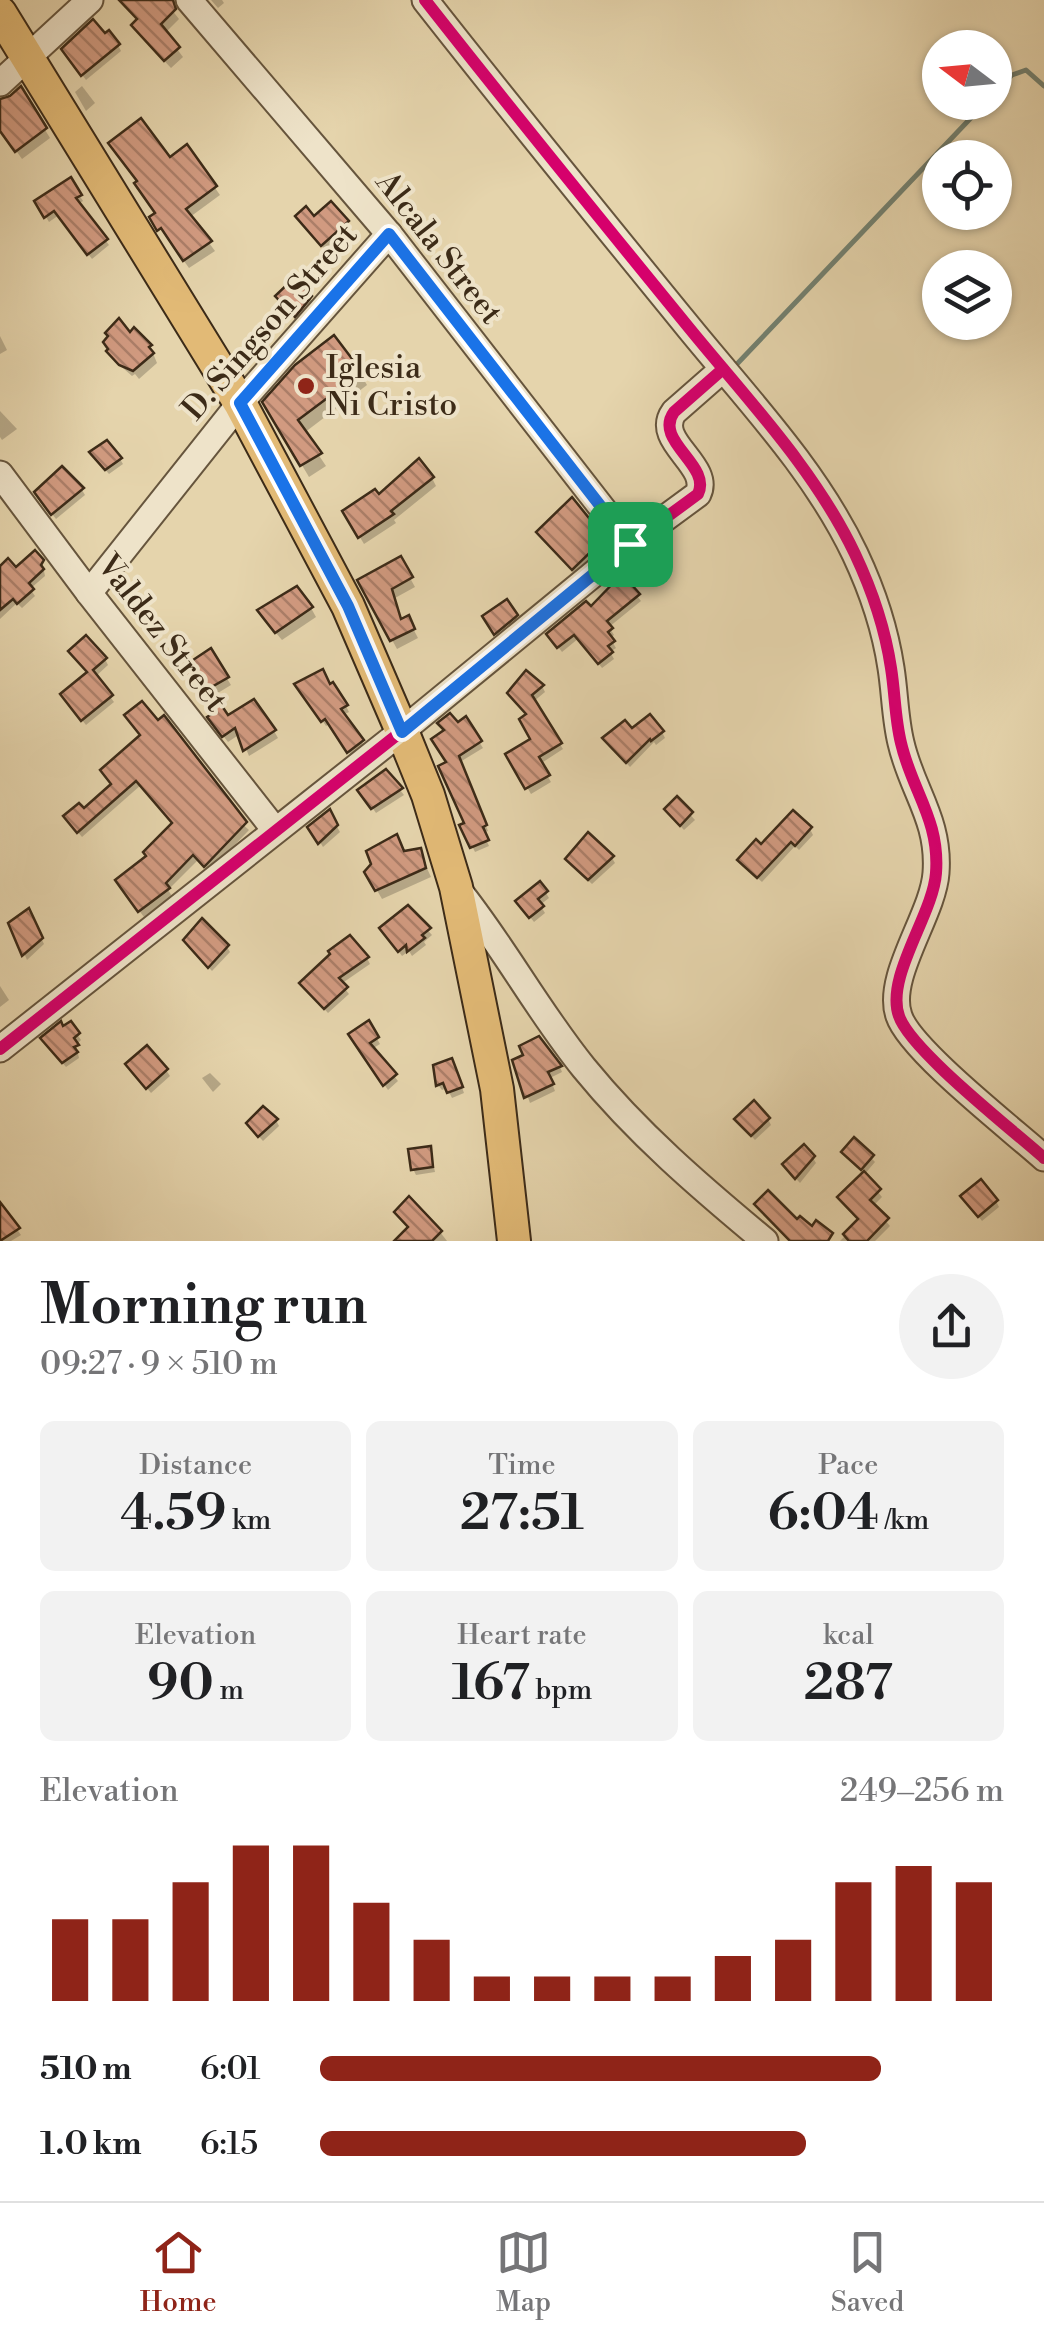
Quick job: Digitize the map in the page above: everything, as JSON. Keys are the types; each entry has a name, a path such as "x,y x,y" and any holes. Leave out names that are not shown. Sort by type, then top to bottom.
{"main road":[{"path":"0,13 240,403 348,606 402,732 428,795 456,887 497,1089 514,1241"}],"street":[{"path":"0,83 90,0"},
{"name":"Alcala Street","path":"189,0 389,234 630,544"},
{"path":"424,0 770,425 836,516 884,631 901,744 931,817 937,844 933,897 900,981 898,1015 931,1057 1044,1158"},
{"name":"D. Singson Street","path":"89,593 240,403 389,234"},
{"path":"0,1050 700,492 700,478 670,432 668,421 723,369"},
{"name":"Valdez Street","path":"0,474 275,830"},
{"path":"456,887 493,933 545,1016 612,1102 699,1186 765,1241"}],"building":[{"path":"119,0 173,0 176,9 161,24 180,47 164,61 131,25 137,19"},
{"path":"93,19 120,44 81,76 61,49"},
{"path":"21,86 47,128 15,152 0,131 0,99"},
{"path":"141,118 170,157 187,144 217,186 186,209 212,241 183,261 161,228 157,231 149,217 155,213 108,143"},
{"path":"71,177 82,195 76,198 108,239 87,255 54,211 44,218 34,201"},
{"path":"331,201 349,221 321,246 295,216 306,206 314,216"},
{"path":"295,277 312,296 295,317 275,296"},
{"path":"119,318 130,332 134,327 152,345 149,347 154,353 133,371 119,365 103,342 108,336 105,333"},
{"name":"Iglesia Ni Cristo","path":"334,335 362,372 298,420 322,453 300,466 262,402 295,365"},
{"path":"107,440 122,458 105,470 89,452"},
{"path":"419,458 434,477 391,511 394,514 358,538 342,511 375,489 379,494"},
{"path":"62,466 84,488 51,515 34,492"},
{"path":"572,497 605,538 572,570 536,532"},
{"path":"35,550 44,560 44,569 29,583 34,589 17,604 13,599 0,610 0,566 8,558 16,567"},
{"path":"401,556 413,577 392,589 401,619 409,615 415,629 390,641 357,580"},
{"path":"622,574 640,594 607,621 613,628 608,632 615,641 608,646 613,652 598,664 574,635 557,648 546,634 586,601 591,606"},
{"path":"297,586 313,607 275,633 257,610"},
{"path":"507,599 518,615 494,635 482,616"},
{"path":"86,635 107,658 93,670 113,695 81,721 60,694 87,672 68,651"},
{"path":"211,648 229,677 210,688 228,715 254,699 276,730 243,751 235,728 222,737 207,717 213,713 181,668"},
{"path":"323,669 348,705 341,709 364,740 347,753 325,719 321,722 294,684"},
{"path":"526,670 544,685 532,695 562,743 539,757 550,775 525,789 505,754 530,739 519,719 526,714 507,693"},
{"path":"142,701 158,720 164,715 247,822 204,867 193,855 166,883 170,888 138,912 115,880 146,856 143,852 172,823 136,781 77,833 63,816 79,803 84,808 111,784 100,770 140,735 124,715"},
{"path":"450,713 458,722 466,716 482,741 459,756 487,825 483,827 489,840 470,848 459,825 464,823 438,766 446,762 431,739 444,730 437,723"},
{"path":"650,714 664,731 626,763 602,738 625,720 632,728"},
{"path":"386,769 403,788 371,809 357,790"},
{"path":"677,796 693,812 680,826 664,809"},
{"path":"330,809 338,825 318,844 307,827"},
{"path":"793,810 812,827 795,846 791,842 757,878 737,860 756,839 761,844"},
{"path":"588,832 614,856 588,880 565,859"},
{"path":"397,834 404,851 421,848 426,868 375,891 364,872 371,864 366,851"},
{"path":"540,881 548,891 538,899 544,906 529,918 515,901"},
{"path":"408,905 431,928 407,952 406,945 398,952 379,928"},
{"path":"29,908 43,938 22,956 8,923"},
{"path":"202,918 229,945 208,968 183,940"},
{"path":"350,935 369,957 339,978 348,987 324,1009 299,983 330,954 328,951"},
{"path":"369,1020 379,1037 370,1043 397,1074 383,1086 348,1034"},
{"path":"61,1021 63,1026 71,1021 80,1033 74,1038 78,1052 62,1063 40,1038"},
{"path":"539,1036 562,1066 548,1072 554,1084 524,1098 512,1060 523,1055 519,1046"},
{"path":"147,1045 168,1069 146,1089 125,1064"},
{"path":"452,1058 463,1087 447,1093 443,1083 436,1086 433,1065"},
{"path":"754,1100 770,1118 751,1136 734,1119"},
{"path":"263,1106 278,1119 258,1137 246,1123"},
{"path":"854,1137 874,1155 861,1170 841,1152"},
{"path":"804,1144 815,1156 795,1179 782,1164"},
{"path":"431,1146 433,1167 411,1170 408,1149"},
{"path":"864,1171 881,1189 870,1200 889,1218 867,1241 849,1241 843,1234 858,1219 837,1197"},
{"path":"981,1179 998,1200 978,1217 960,1196"},
{"path":"768,1190 797,1219 800,1216 812,1226 816,1220 833,1233 828,1241 790,1241 754,1204"},
{"path":"409,1196 442,1231 432,1241 394,1241 408,1227 394,1212"},
{"path":"0,1202 20,1228 0,1241"}],"waterway":[{"path":"1012,75 1026,70 1044,86"},
{"path":"737,364 969,120"}],"cycle path":[{"path":"425,0 779,437 839,523 861,568 881,624 901,743 934,837 933,890 898,983 899,1016 922,1049 1044,1158"},
{"path":"0,1049 402,731 630,544 698,494 697,473 676,443 670,423 674,412 723,369"}],"place":[{"name":"Iglesia Ni Cristo","path":"306,386"}],"route":[{"path":"389,234 630,544 402,732 348,606 240,403 389,234"}]}
